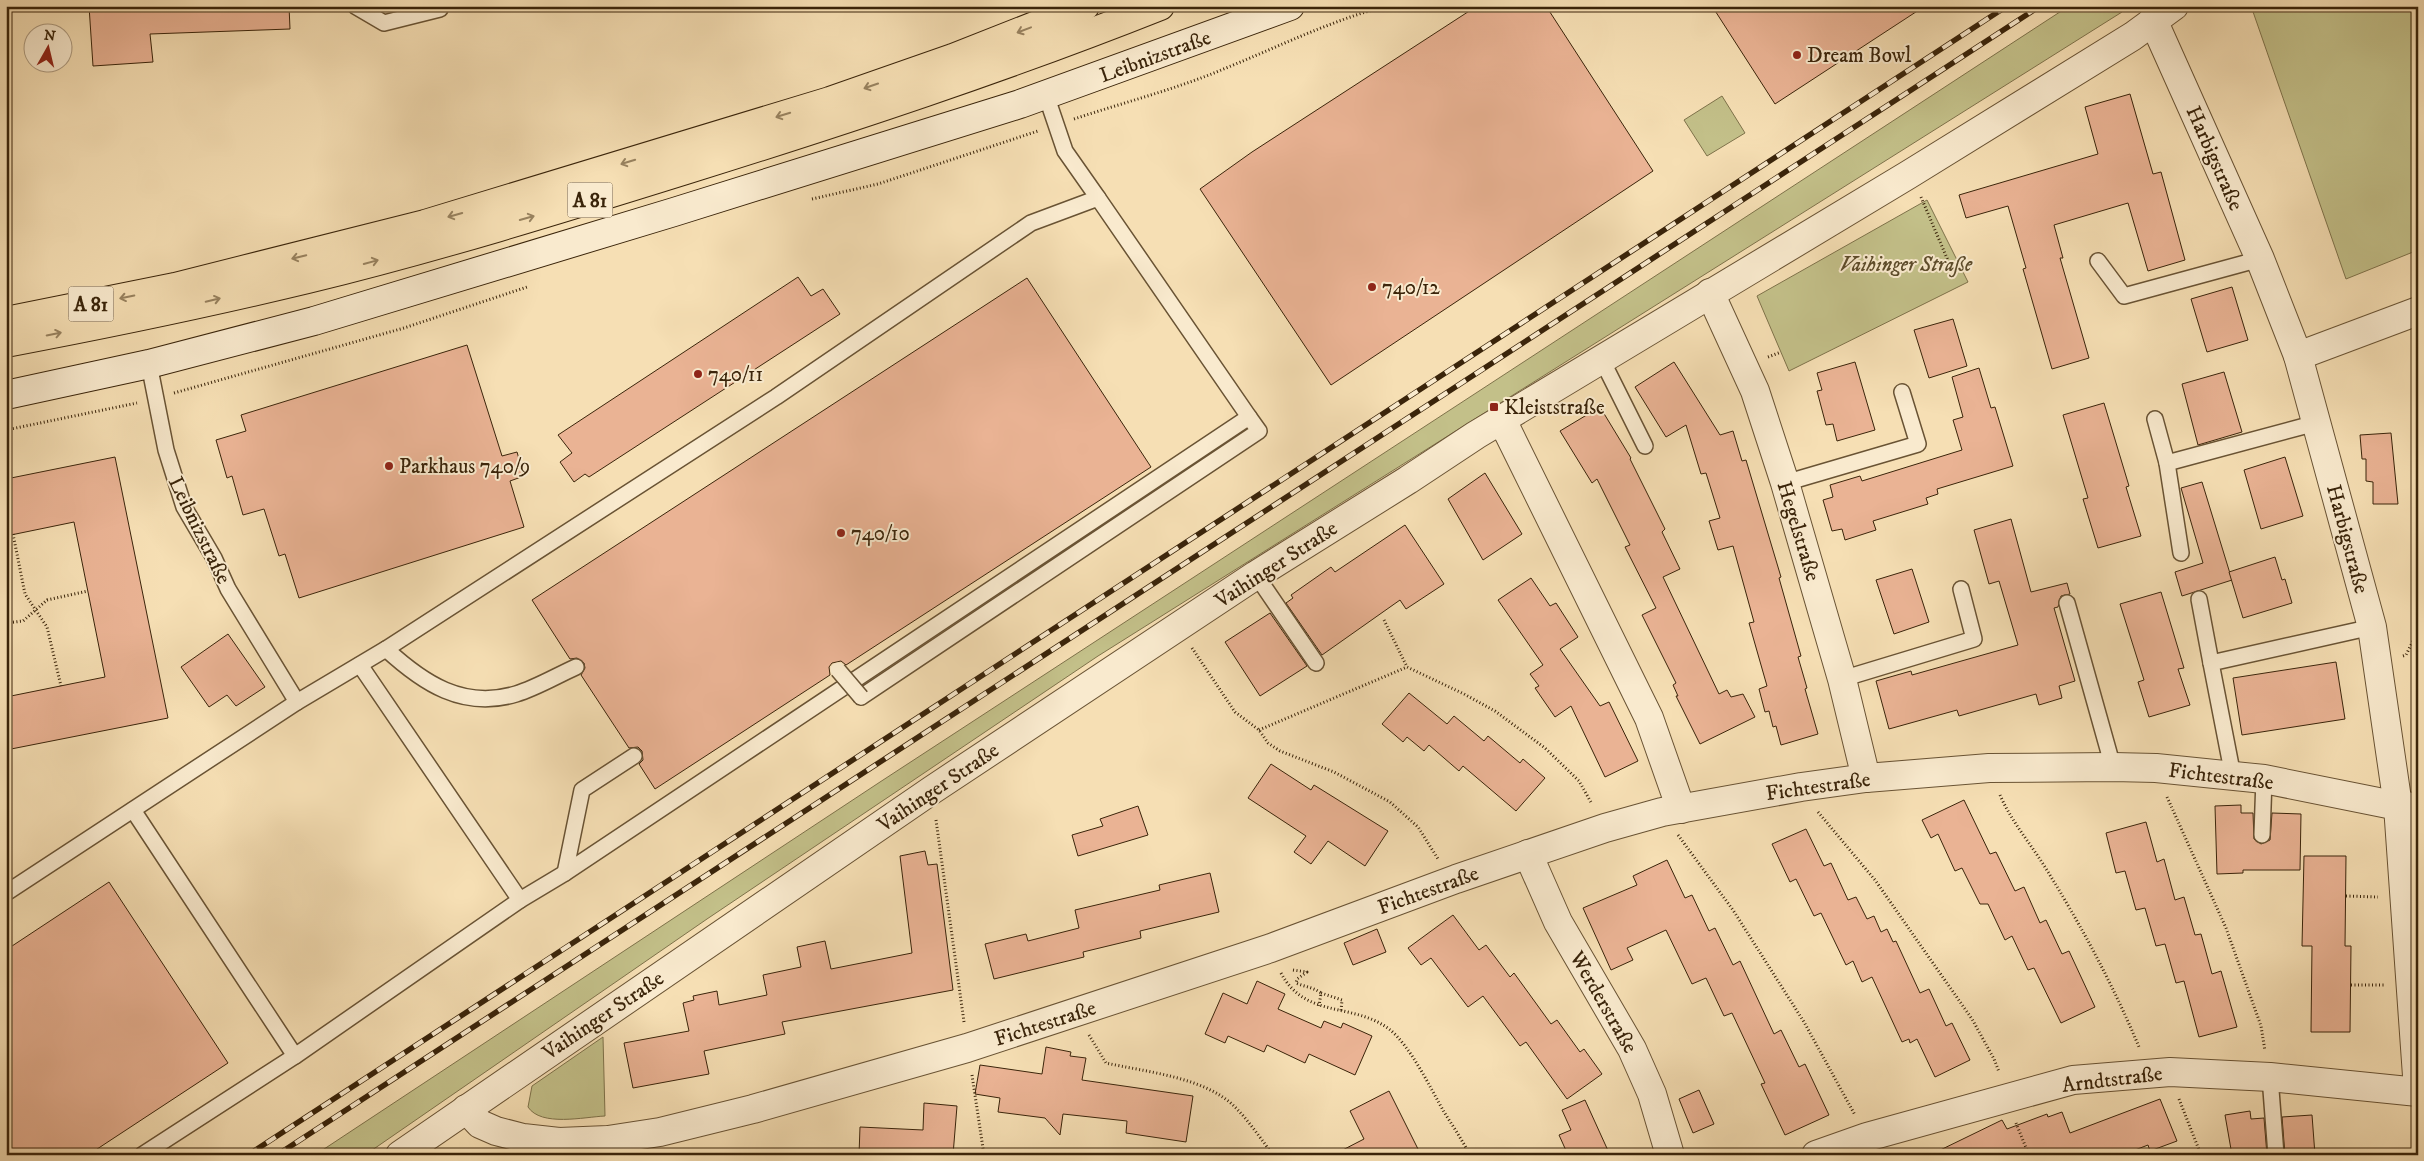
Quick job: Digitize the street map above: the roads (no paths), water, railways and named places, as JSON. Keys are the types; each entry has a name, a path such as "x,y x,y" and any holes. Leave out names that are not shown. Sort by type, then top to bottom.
{"highway":[{"name":"A 81","path":"6,321 184,285 425,224 830,100 953,58 1085,6"},
{"name":"A 81","path":"6,343 121,321 310,278 445,243 843,121 980,74 1160,6"}],"street":[{"name":"Leibnizstraße","path":"6,395 149,364 314,321 1020,104 1290,6"},
{"name":"Vaihinger Straße","path":"400,1155 932,790 1256,575 1502,420 1908,175 2133,36 2163,13"},
{"name":"Harbigstraße","path":"2163,13 2298,356 2372,627 2408,807 2411,986 2417,1079"},
{"name":"Hegelstraße","path":"1710,293 1754,391 1785,483 1842,679 1866,778"},
{"path":"2298,356 2418,311"},
{"path":"1502,420 1649,718 1681,809"},
{"name":"Fichtestraße","path":"466,1109 480,1124 496,1131 523,1138 559,1142 608,1140 660,1132 753,1109 967,1048 1272,948 1451,880 1606,828 1681,809 1866,778 1989,768 2113,766 2264,779 2408,807"},
{"name":"Werderstraße","path":"1528,854 1558,922 1632,1049 1652,1094 1670,1155"},
{"name":"Arndtstraße","path":"1816,1155 1867,1137 2073,1080 2170,1072 2270,1077 2417,1079"}],"lane":[{"path":"355,6 384,23 440,9"},
{"path":"838,670 862,697 1258,431 1066,151 1046,95"},
{"path":"6,893 297,702 386,649 776,396 1031,223 1098,198"},
{"path":"2098,261 2124,296 2260,259"},
{"path":"1602,360 1645,446"},
{"name":"Leibnizstraße","path":"149,364 166,450 184,507 253,631 297,702"},
{"path":"1785,483 1918,444 1902,392"},
{"path":"142,1155 294,1056 520,900 565,873 1249,417"},
{"path":"2154,419 2167,463 2181,554"},
{"path":"2167,463 2316,423"},
{"path":"1256,575 1316,663"},
{"path":"1842,679 1974,639 1961,590"},
{"path":"2198,599 2233,776"},
{"path":"2067,604 2113,766"},
{"path":"2211,663 2372,627"},
{"path":"386,649 412,674 440,690 479,699 516,694 576,668"},
{"path":"360,665 520,900"},
{"path":"565,873 582,790 634,756"},
{"path":"2262,835 2264,779"},
{"path":"133,810 294,1056"},
{"path":"2270,1077 2276,1155"}],"railway":[{"path":"248,1155 2007,6"},
{"path":"277,1155 2040,6"}],"place":[{"name":"Dream Bowl","path":"1797,55"},
{"name":"740/12","path":"1372,287"},
{"name":"740/11","path":"698,374"},
{"name":"Kleiststraße","path":"1494,407"},
{"name":"Parkhaus 740/9","path":"389,466"},
{"name":"740/10","path":"841,533"}]}
